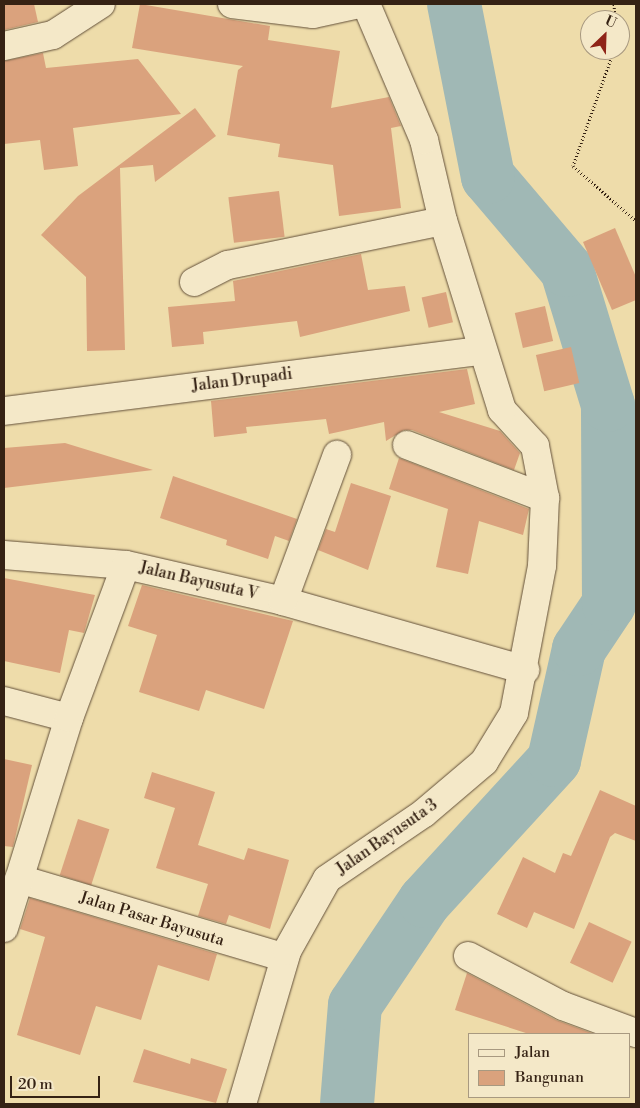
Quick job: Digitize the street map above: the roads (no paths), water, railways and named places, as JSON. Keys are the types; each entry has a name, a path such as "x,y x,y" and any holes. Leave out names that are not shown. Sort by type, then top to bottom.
{"street":[{"path":"4,46 53,35 101,4"},
{"path":"232,4 313,14 359,4"},
{"path":"366,4 424,140 444,222 482,351 502,410 535,446 545,498 542,566 525,670"},
{"path":"194,282 228,266 444,222"},
{"name":"Jalan Drupadi","path":"4,411 482,351"},
{"path":"407,445 545,498"},
{"path":"283,601 337,455"},
{"path":"4,555 126,565"},
{"name":"Jalan Bayusuta V","path":"4,928 69,718 126,565 283,601 525,670"},
{"name":"Jalan Bayusuta 3","path":"242,1104 285,958 327,879 424,813 484,762 514,713 525,670"},
{"path":"4,701 69,718"},
{"name":"Jalan Pasar Bayusuta","path":"19,879 285,958"},
{"path":"468,956 563,1006 636,1033"}],"waterway":[{"path":"347,1104 355,1005 425,901 554,760 579,649 609,604 608,405 567,270 488,177 454,4"}]}
